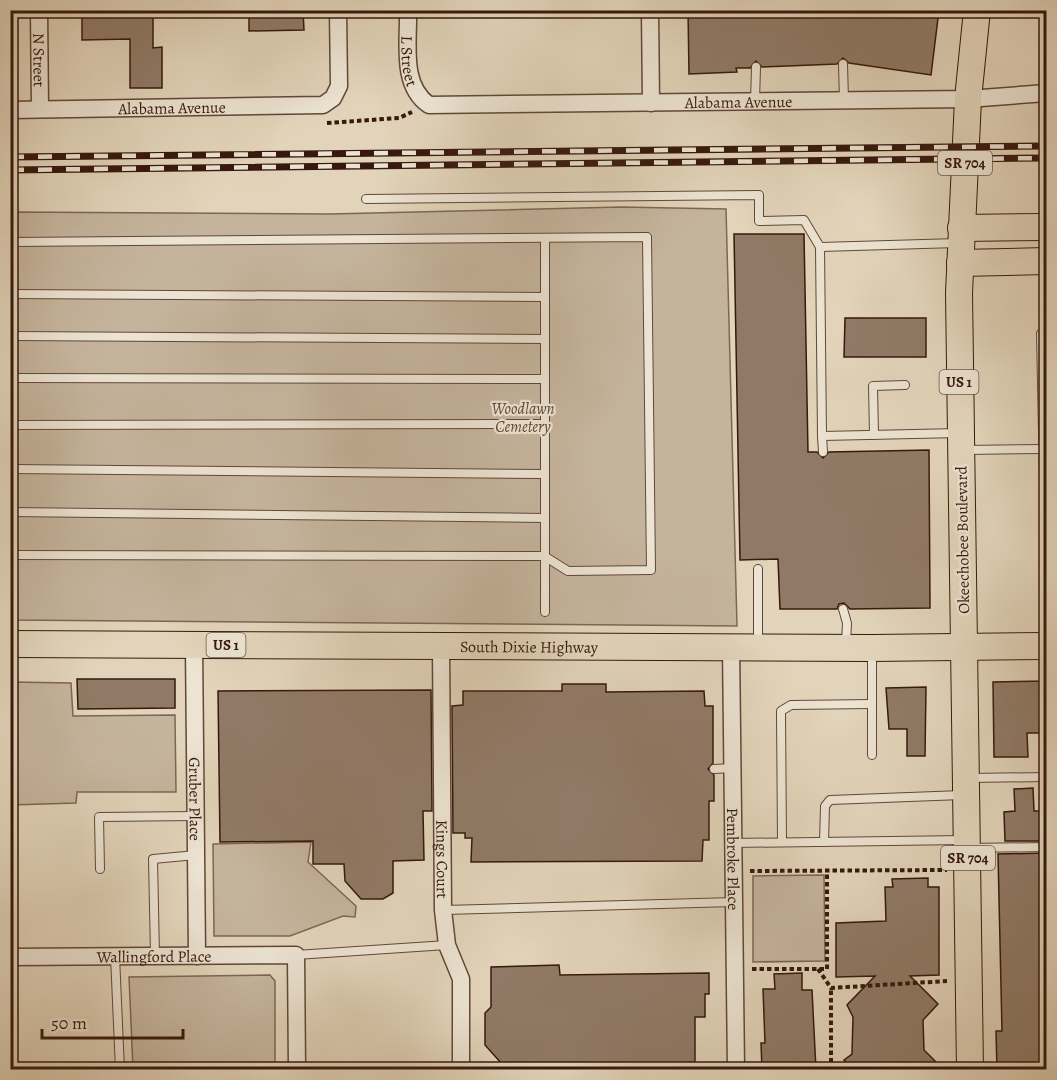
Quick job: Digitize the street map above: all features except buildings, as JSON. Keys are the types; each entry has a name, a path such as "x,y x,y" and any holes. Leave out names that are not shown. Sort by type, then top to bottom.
{"main road":[{"name":"Okeechobee Boulevard","path":"970,1070 960,442 961,244 968,99 977,10"},
{"path":"961,244 1047,227"},
{"path":"961,244 1047,261"},
{"name":"South Dixie Highway","path":"10,644 846,648 1047,646"}],"street":[{"name":"N Street","path":"39,10 40,109"},
{"name":"Alabama Avenue","path":"10,110 322,105 333,98 339,86 338,10"},
{"name":"L Street","path":"408,10 410,80 416,94 429,105"},
{"path":"650,10 651,103"},
{"name":"Alabama Avenue","path":"429,105 968,99 1047,93"},
{"name":"Gruber Place","path":"194,645 197,956"},
{"name":"Kings Court","path":"441,645 443,910 447,945 461,979 461,1070"},
{"name":"Pembroke Place","path":"731,647 736,1070"},
{"path":"296,955 297,1070"},
{"name":"Wallingford Place","path":"10,957 296,955"}],"lane":[{"path":"843,64 844,100"},
{"path":"755,101 756,67"},
{"path":"366,199 759,195 759,220 804,220 820,247 823,452"},
{"path":"10,242 647,237 651,570 568,571 544,556 10,555"},
{"path":"545,239 545,612"},
{"path":"820,247 961,244"},
{"path":"10,294 544,297"},
{"path":"1047,333 1041,334 1047,577"},
{"path":"10,336 545,339"},
{"path":"10,378 544,379"},
{"path":"874,435 873,386 905,385"},
{"path":"10,425 545,424"},
{"path":"822,436 874,435 1045,449"},
{"path":"10,469 544,474"},
{"path":"10,512 544,518"},
{"path":"758,569 758,647"},
{"path":"843,609 847,623 846,648"},
{"path":"872,648 872,755"},
{"path":"782,842 782,711 791,705 872,704"},
{"path":"714,769 733,768"},
{"path":"824,842 825,806 830,800 1047,777"},
{"path":"100,869 99,817 196,816"},
{"path":"734,843 824,842 1047,847"},
{"path":"155,956 153,859 196,855"},
{"path":"443,910 735,902"},
{"path":"296,955 447,945"},
{"path":"115,956 120,1070"}],"path":[{"path":"293,105 328,123 399,118 429,105"},
{"path":"750,871 949,870"},
{"path":"751,969 827,969 827,871"},
{"path":"818,969 831,988 831,1070"},
{"path":"831,988 951,981"}],"green space":[{"name":"Woodlawn Cemetery","path":"621,207 726,209 737,626 11,620 11,212 330,214"},
{"path":"11,682 71,683 73,716 175,715 176,792 77,792 76,803 11,805"},
{"path":"311,842 308,862 356,906 355,917 343,916 290,936 214,936 213,844"},
{"path":"824,875 825,961 753,962 753,876"},
{"path":"270,975 275,981 275,1069 133,1069 129,977"}],"railway":[{"path":"10,157 1046,146"},
{"path":"10,170 1046,158"}]}
